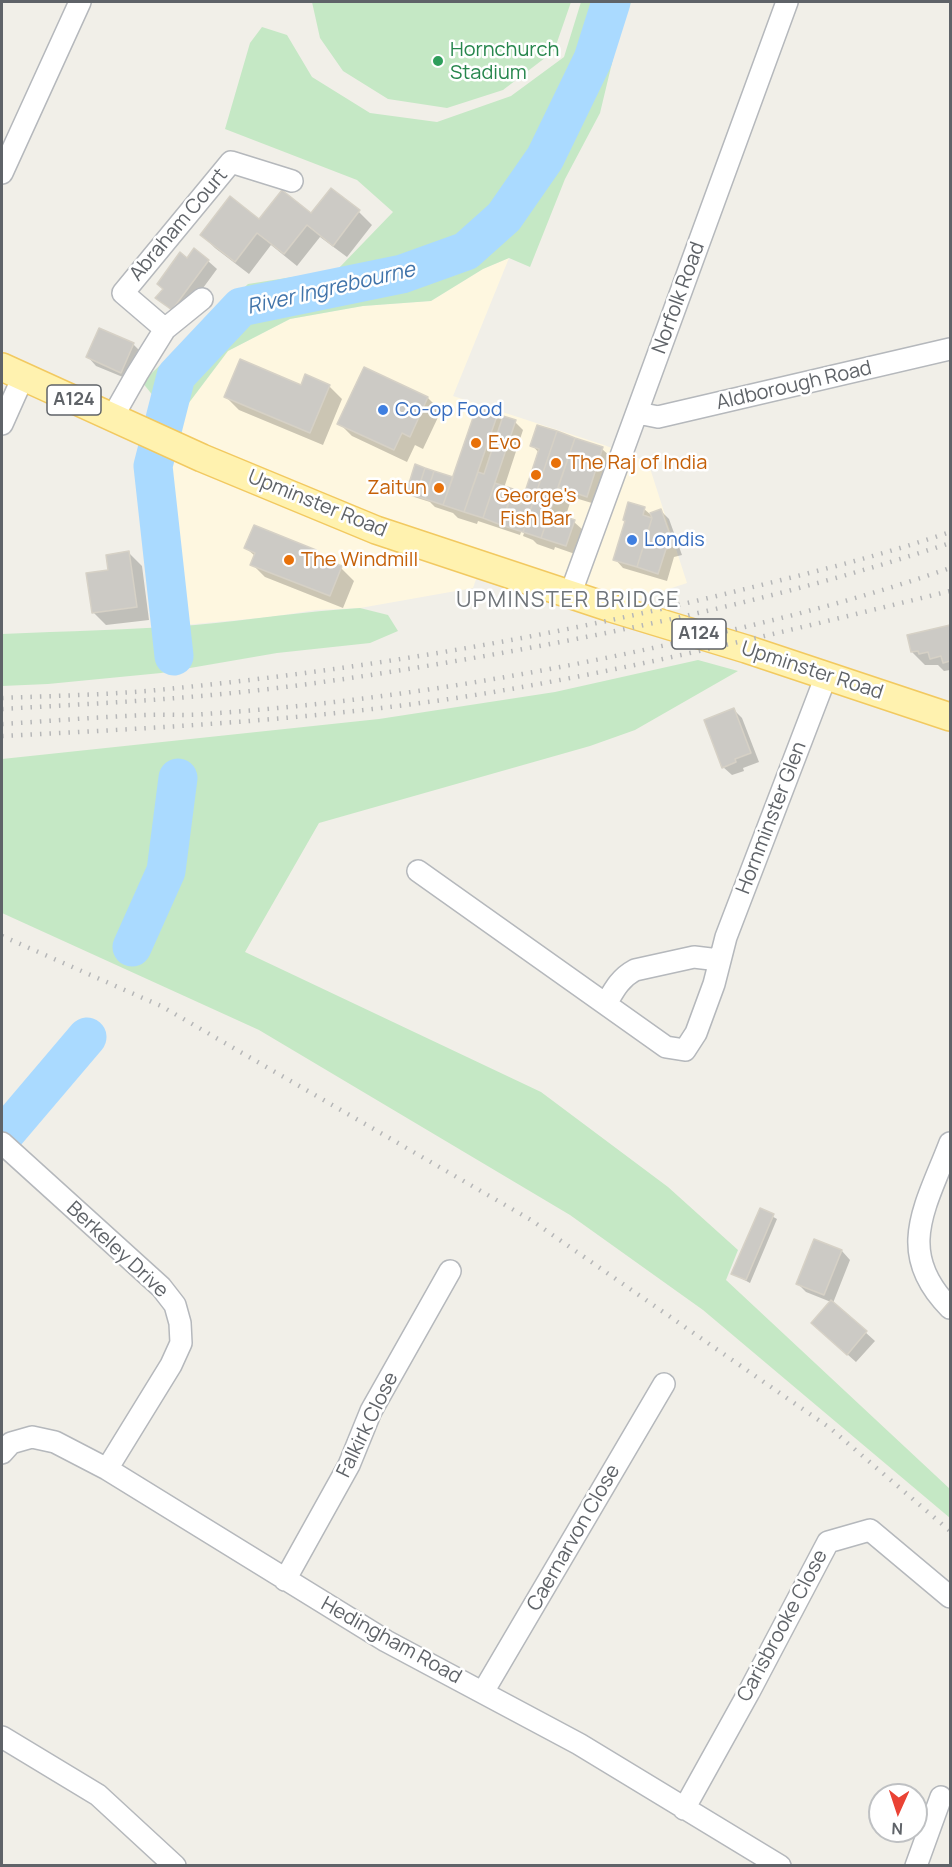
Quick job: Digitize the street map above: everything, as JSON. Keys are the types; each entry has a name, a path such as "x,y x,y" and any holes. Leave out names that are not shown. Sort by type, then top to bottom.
{"main road":[{"name":"Upminster Road","path":"12,372 144,433 376,530 570,595 746,649 951,717"}],"street":[{"path":"2,173 80,2"},
{"name":"Norfolk Road","path":"570,595 787,2"},
{"name":"Abraham Court","path":"165,329 123,293 231,162 292,181"},
{"path":"112,418 136,374 165,329 202,299"},
{"name":"Aldborough Road","path":"638,413 658,417 951,349"},
{"path":"2,424 12,372"},
{"name":"Hornminster Glen","path":"418,871 666,1047 685,1050 696,1033 714,984 726,937 826,676"},
{"path":"606,1004 619,982 635,970 694,957 719,960"},
{"name":"Berkeley Drive","path":"2,1143 161,1287 176,1305 181,1343 171,1365 107,1469"},
{"path":"951,1143 921,1219 919,1248 927,1278 937,1295 951,1308"},
{"name":"Falkirk Close","path":"285,1580 350,1465 371,1411 450,1271"},
{"name":"Caernarvon Close","path":"483,1692 664,1384"},
{"name":"Hedingham Road","path":"2,1453 11,1443 32,1437 55,1442 107,1469 386,1641 579,1744 780,1866"},
{"name":"Carisbrooke Close","path":"684,1809 828,1542 870,1530 951,1597"},
{"path":"2,1737 98,1795 175,1866"},
{"path":"916,1866 941,1797"}],"shaded area":[{"path":"509,258 453,396 604,445 648,462 687,583 611,608 481,565 473,588 360,608 316,610 270,617 173,626 157,476 185,408 228,351 290,319 363,306 431,301 483,269"}],"green space":[{"name":"Hornchurch Stadium","path":"312,2 571,2 554,51 503,90 447,108 388,99 343,71 320,38"},
{"path":"581,2 631,2 617,42 600,113 565,179 530,267 509,258 483,269 431,301 363,306 290,319 228,351 185,408 158,402 142,382 248,284 337,270 393,212 357,180 225,129 250,43 262,27 287,35 312,77 370,113 437,122 511,96 564,57"},
{"path":"360,608 388,615 398,631 370,643 277,653 161,673 2,686 2,634 195,625"},
{"path":"698,660 738,671 635,730 590,746 319,823 245,952 541,1092 668,1187 738,1250 726,1280 950,1489 950,1518 703,1310 570,1215 259,1030 2,913 2,759 379,719 555,692"}],"building":[{"path":"331,188 360,210 333,246 307,225 284,254 257,233 235,262 200,235 230,196 259,219 282,190 311,213"},
{"path":"194,248 209,260 172,310 155,298 163,289 157,284 180,252 187,258"},
{"path":"99,328 134,343 121,373 86,357"},
{"path":"240,359 301,385 305,374 330,385 310,433 224,397"},
{"name":"Co-op Food","path":"364,367 428,397 410,437 402,433 394,450 337,424"},
{"name":"Evo","path":"477,406 498,413 464,512 443,505"},
{"path":"503,416 516,420 483,518 464,512 478,472 484,474"},
{"name":"George's Fish Bar","path":"537,425 557,431 523,532 501,525 510,500 521,504 539,449 530,446"},
{"name":"The Raj of India","path":"557,431 575,438 541,538 523,532"},
{"path":"575,438 603,447 587,497 558,487"},
{"path":"415,464 425,468 416,496 406,493"},
{"path":"425,468 434,471 425,499 416,496"},
{"name":"Zaitun","path":"434,471 453,477 443,505 425,499"},
{"path":"495,483 513,489 501,525 483,518"},
{"name":"Londis","path":"628,502 645,507 643,515 652,518 637,567 613,560 625,521 623,520"},
{"path":"661,509 674,546 666,549 658,574 637,567 652,518 650,513"},
{"path":"550,512 575,520 566,546 541,538"},
{"name":"The Windmill","path":"254,525 316,550 314,555 342,566 330,596 250,565 255,553 244,548"},
{"path":"129,551 137,607 92,613 86,573 108,570 106,555"},
{"path":"950,625 950,661 943,663 941,656 930,659 928,652 919,654 918,651 911,652 907,635"},
{"path":"734,708 751,753 735,759 736,762 722,768 704,720"},
{"path":"760,1208 774,1214 746,1280 731,1274"},
{"path":"814,1239 842,1250 824,1295 796,1284"},
{"path":"831,1300 867,1331 847,1355 811,1323"}],"waterway":[{"name":"River Ingrebourne","path":"174,656 153,466 176,376 241,307 402,274 466,251 504,217 545,158 593,59 611,2"},
{"name":"River Ingrebourne","path":"132,947 166,871 178,778"},
{"name":"River Ingrebourne","path":"2,1137 87,1037"}],"railway":[{"path":"2,698 129,692 222,683 373,663 523,638 771,583 848,563 950,532"},
{"path":"2,709 235,693 340,680 479,657 598,635 717,609 834,578 950,543"},
{"path":"2,724 129,716 198,715 326,703 446,687 565,666 718,633 852,599 950,568"},
{"path":"2,736 294,717 469,696 650,662 950,591"},
{"path":"2,936 161,1006 531,1220 830,1428 950,1531"}],"place":[{"name":"Hornchurch Stadium","path":"438,61"},
{"name":"Co-op Food","path":"383,410"},
{"name":"Evo","path":"476,443"},
{"name":"The Raj of India","path":"556,463"},
{"name":"George's Fish Bar","path":"536,475"},
{"name":"Zaitun","path":"439,488"},
{"name":"Londis","path":"632,540"},
{"name":"The Windmill","path":"289,560"}],"district":[{"name":"UPMINSTER BRIDGE","path":"568,601"}]}
